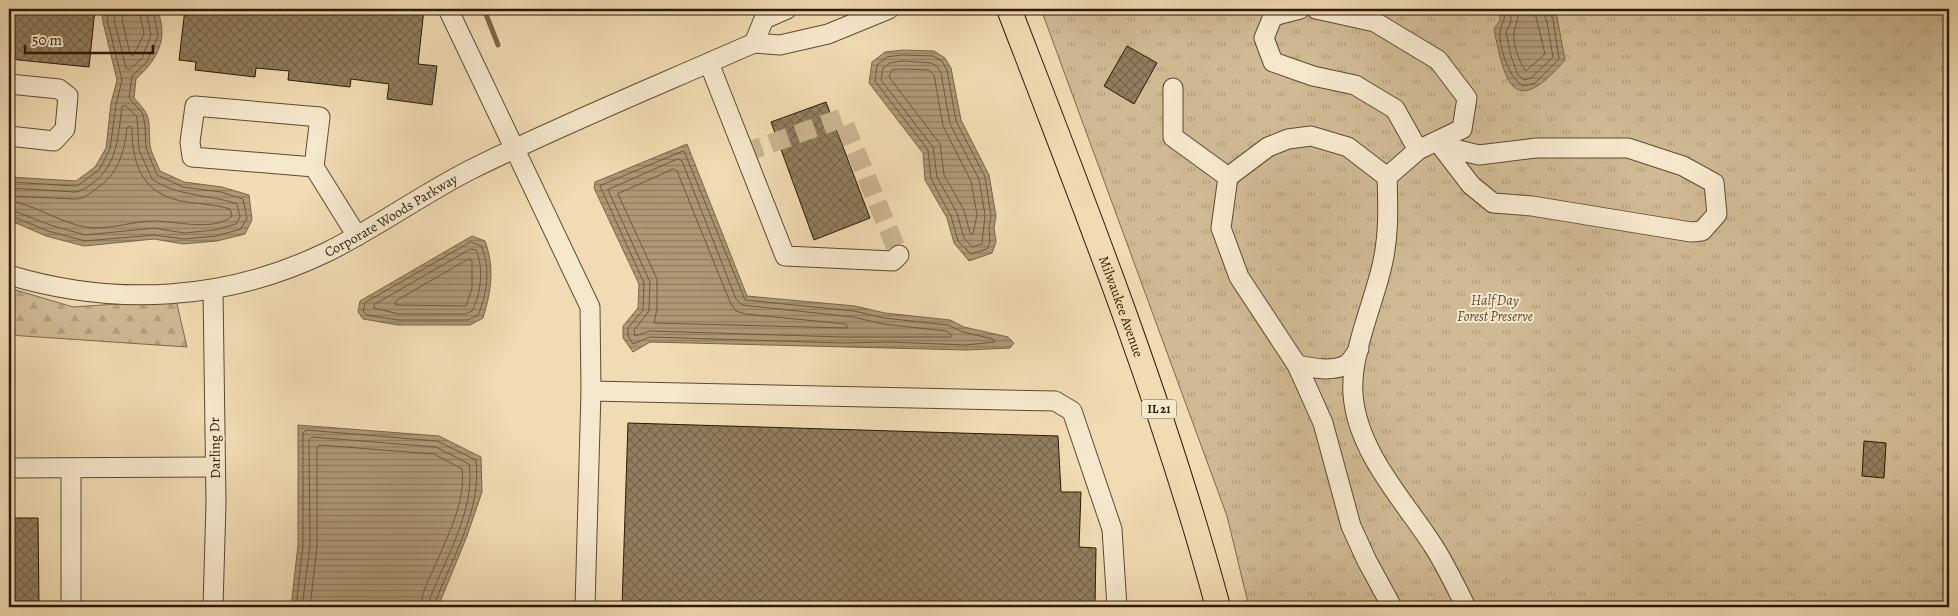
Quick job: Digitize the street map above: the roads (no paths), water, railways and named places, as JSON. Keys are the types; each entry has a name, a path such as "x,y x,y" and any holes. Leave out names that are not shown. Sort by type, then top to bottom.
{"main road":[{"name":"Milwaukee Avenue","path":"1009,9 1088,213 1166,428 1218,607"}],"street":[{"path":"448,9 590,307 591,391 585,607"},
{"path":"754,43 764,19 787,9"},
{"name":"Corporate Woods Parkway","path":"9,275 36,283 92,294 119,296 160,296 244,283 295,266 357,236 412,202 514,149 754,43 780,45 828,34 889,9"},
{"path":"1300,9 1273,16 1264,38 1273,62 1313,76 1355,85 1395,109 1418,150"},
{"path":"1316,9 1375,22 1438,60 1467,98 1462,129 1418,150 1387,177"},
{"path":"709,63 785,256 893,260 899,255"},
{"path":"9,84 59,90 68,96 65,129 54,142 9,136"},
{"path":"1173,88 1173,137 1228,177"},
{"path":"314,167 192,157 190,142 195,106 320,117 314,167 357,236"},
{"path":"1387,177 1348,147 1311,136 1288,139 1268,147 1228,177 1221,228 1239,277 1297,365 1323,423 1351,526 1366,561 1392,607"},
{"path":"1438,142 1458,150 1479,154 1500,154 1536,148 1628,148 1683,166 1714,183 1717,214 1702,231 1691,232 1532,206 1493,202 1471,185 1438,142"},
{"path":"1387,177 1388,220 1384,260 1354,369 1353,394 1358,422 1369,449 1434,548 1466,607"},
{"name":"Darling Dr","path":"213,289 215,467 213,607"},
{"path":"1297,365 1315,369 1332,368 1348,364 1360,347"},
{"path":"591,391 1055,401 1072,411 1112,529 1117,607"},
{"path":"9,468 215,467"},
{"path":"71,468 71,607"}],"water":[{"path":"106,9 157,9 162,29 159,47 150,64 136,79 134,98 147,115 153,155 160,171 184,182 222,187 249,195 252,220 245,234 217,241 183,244 154,239 84,246 46,236 9,220 9,177 76,181 95,167 106,148 111,103 117,80 102,18"},
{"path":"1499,9 1552,9 1557,17 1565,60 1548,78 1534,88 1523,91 1515,88 1508,79 1498,49 1494,29 1500,20"},
{"path":"903,50 934,51 945,58 951,68 961,120 989,175 996,216 994,228 996,242 992,253 969,261 954,243 947,218 925,180 923,153 869,83 872,62 885,52"},
{"path":"687,144 747,296 855,306 885,313 950,320 964,327 1008,337 1014,343 1010,348 966,350 650,342 633,352 623,338 623,326 638,308 639,284 594,188 595,182"},
{"path":"472,236 485,241 490,261 490,289 483,318 470,325 398,325 363,319 358,312 360,301"},
{"path":"298,425 439,436 481,457 482,492 467,536 440,602 442,607 291,607 298,545"}],"waterway":[{"path":"484,9 498,45"}],"tunnel":[{"path":"744,153 842,118 899,255"}],"park label":[{"name":"Half Day Forest Preserve","path":"1495,308"}]}
